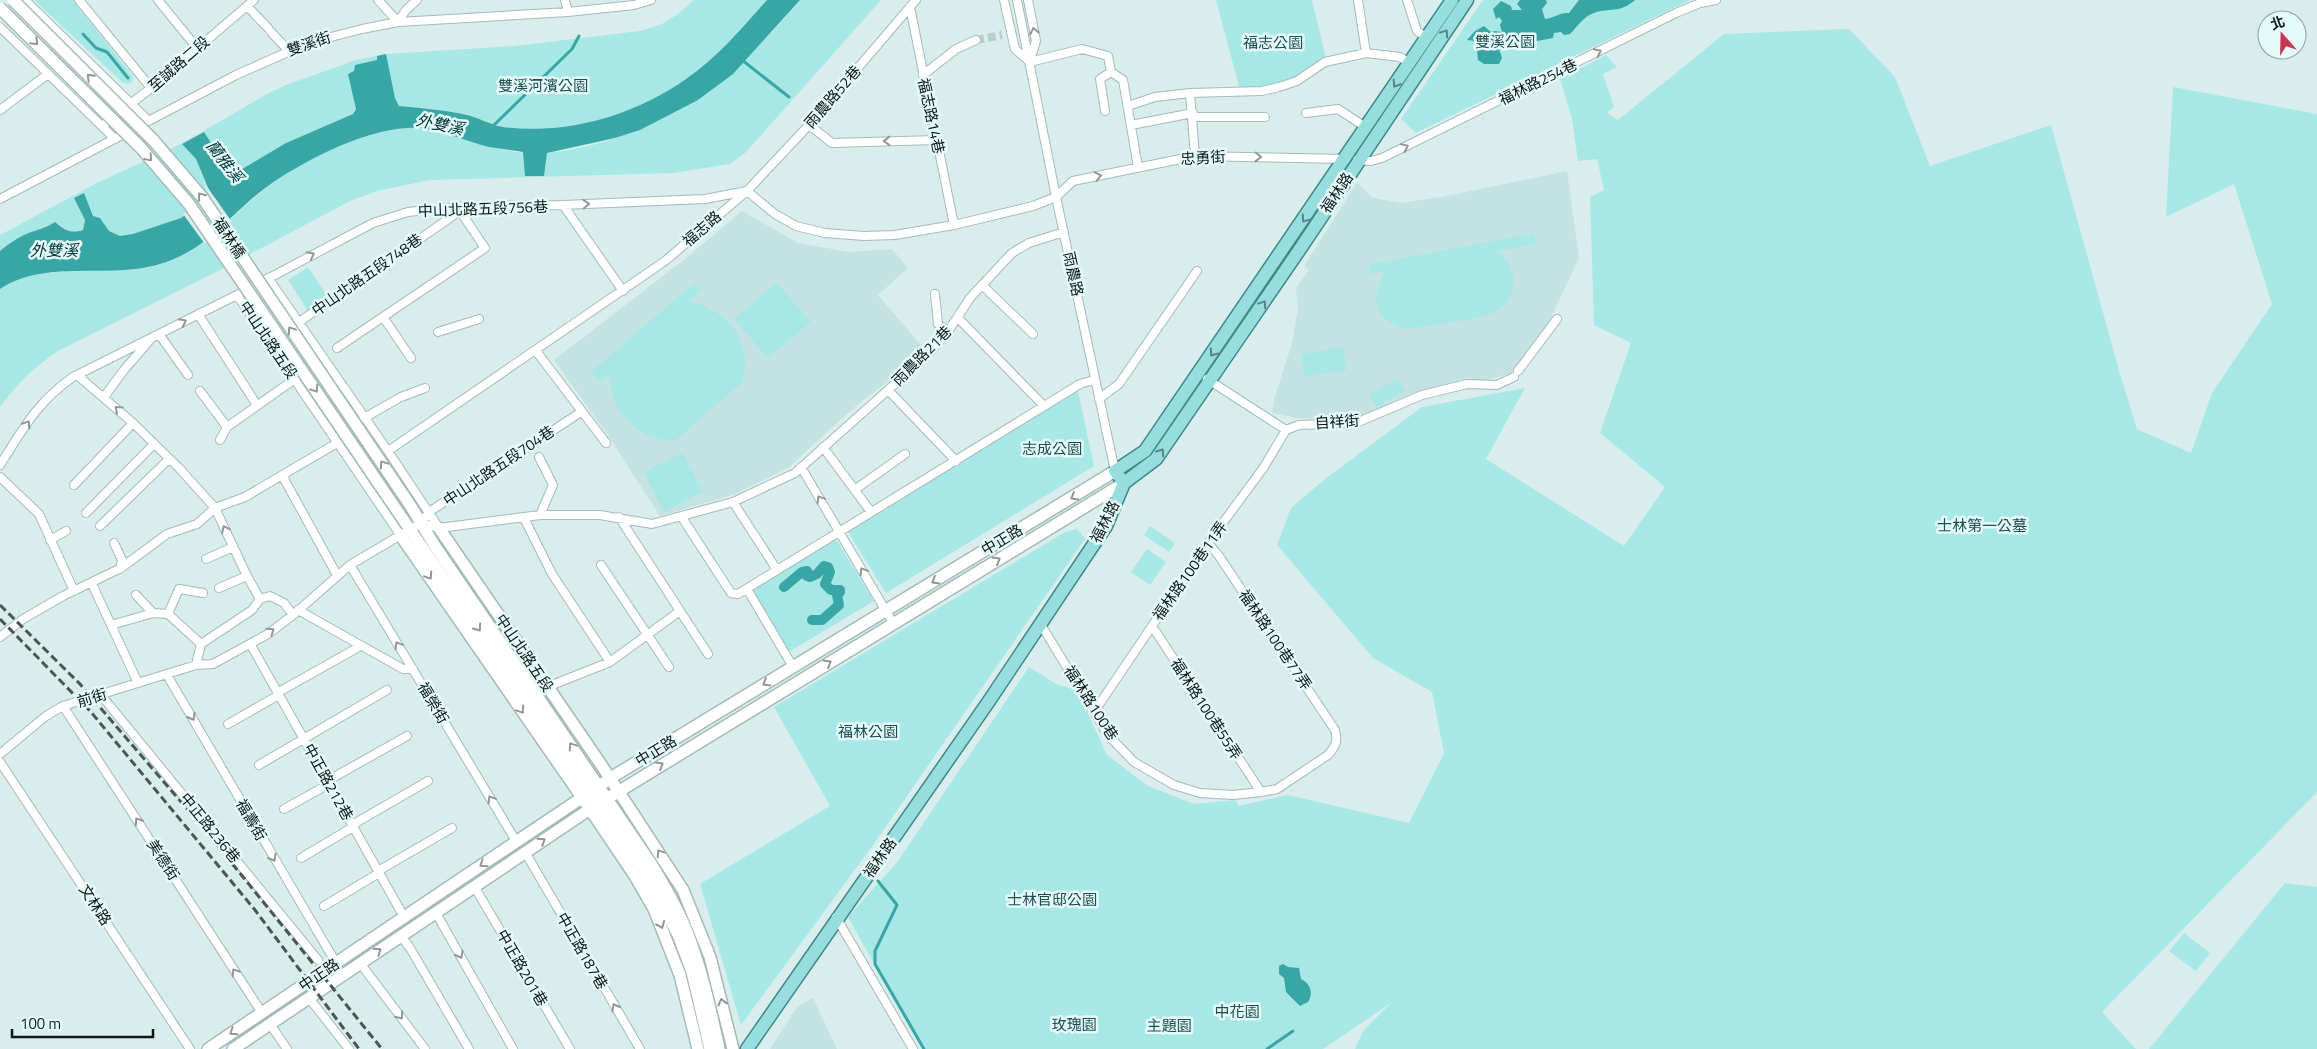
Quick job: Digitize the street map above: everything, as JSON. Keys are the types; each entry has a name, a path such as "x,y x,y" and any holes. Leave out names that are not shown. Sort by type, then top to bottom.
{"main road":[{"name":"福林橋","path":"13,0 154,141 202,197 410,505"},
{"name":"福林路","path":"1116,471 1145,451 1346,159 1452,0"},
{"name":"福林路","path":"747,1049 836,917 863,882 989,701 1106,526 1124,483 1156,459 1467,0"},
{"name":"福林橋","path":"0,8 141,148 189,204 398,512"},
{"name":"雨農路","path":"1116,471 1124,483"},
{"name":"中正路","path":"208,1049 610,779 1116,471"},
{"name":"中正路","path":"233,1049 598,803 1124,483"},
{"name":"中山北路五段","path":"410,505 598,803 645,871 679,937 692,972 710,1049"},
{"name":"中山北路五段","path":"398,512 406,533 591,792"},
{"name":"中山北路五段","path":"439,528 610,779 683,890 710,957 733,1049"},
{"name":"中山北路五段","path":"598,803 654,909 680,975 698,1049"},
{"name":"中山北路五段","path":"598,803 652,865 685,926 699,964 719,1049"}],"street":[{"path":"25,0 149,122"},
{"path":"79,0 151,88"},
{"path":"158,0 197,48"},
{"path":"378,0 398,22 406,10 417,0"},
{"path":"565,0 568,12"},
{"name":"雙溪街","path":"0,199 236,75 288,50 332,36 398,22 568,12 651,0"},
{"name":"雨農路52巷","path":"747,191 809,125 916,0"},
{"path":"1004,0 1015,49 1030,62 1082,49 1108,56 1111,72 1123,80 1138,167"},
{"name":"雨農路","path":"1017,0 1094,380 1116,471"},
{"name":"雨農路","path":"1028,0 1036,41 1030,62"},
{"path":"1358,0 1366,53"},
{"path":"1408,0 1418,31 1427,38"},
{"name":"福林路254巷","path":"1359,160 1371,161 1382,158 1676,13 1700,3 1716,0"},
{"path":"251,3 270,30 288,50"},
{"name":"至誠路二段","path":"102,126 151,88 251,3"},
{"name":"福志路14巷","path":"910,7 954,225"},
{"path":"0,27 114,139"},
{"path":"1002,35 1011,33"},
{"path":"923,75 956,49 976,40"},
{"path":"1128,106 1155,97 1190,93 1241,92 1279,87 1297,81 1325,62 1366,53 1400,57 1410,63"},
{"path":"1105,111 1100,80 1111,72"},
{"path":"0,110 48,74"},
{"path":"1190,93 1195,156"},
{"path":"1306,113 1338,109 1367,128"},
{"path":"1131,126 1193,115 1265,117"},
{"path":"809,125 832,143 936,140"},
{"name":"忠勇街","path":"1056,197 1074,181 1195,156 1359,160"},
{"path":"747,191 775,214 796,226 824,233 864,236 895,236 954,225 1033,206 1056,197"},
{"name":"中山北路五段756巷","path":"0,465 35,411 53,392 77,375 237,295 373,223 408,212 705,199 747,191"},
{"name":"福志路","path":"388,451 665,261 747,191"},
{"path":"563,205 623,291"},
{"path":"337,348 485,248 460,209"},
{"name":"中山北路五段748巷","path":"299,322 460,209"},
{"name":"雨農路21巷","path":"439,528 540,515 600,515 652,524 733,502 794,473 888,390 930,352 948,332 970,298 1012,253 1029,244 1064,232"},
{"path":"1099,399 1119,384 1197,271"},
{"name":"中山北路五段","path":"268,278 430,512 439,528"},
{"path":"982,285 1033,334"},
{"path":"936,294 938,324 948,332"},
{"name":"中山北路五段","path":"237,295 338,443 406,533"},
{"path":"198,314 257,405"},
{"path":"383,317 411,358"},
{"path":"958,318 1044,406"},
{"path":"438,332 479,319"},
{"name":"自祥街","path":"1286,430 1298,424 1356,423 1422,395 1467,384 1497,385 1516,374 1557,319"},
{"path":"104,397 124,370 157,335 188,375"},
{"path":"536,351 606,443"},
{"path":"1199,373 1286,430"},
{"path":"77,375 133,423 215,508 260,599"},
{"path":"220,440 226,427 295,379"},
{"path":"681,516 731,593 738,594 1080,384 1094,380"},
{"path":"364,418 401,397 426,388"},
{"path":"200,390 226,427"},
{"path":"888,390 956,461"},
{"name":"中山北路五段704巷","path":"406,533 421,523 430,512 581,412"},
{"path":"74,484 133,423"},
{"name":"福林路100巷11弄","path":"1094,712 1208,543 1264,467 1286,430"},
{"path":"1,633 74,591 92,584 121,568 128,561 168,534 197,524 215,508 245,497 283,477 338,443"},
{"path":"86,514 154,444"},
{"path":"823,447 856,489 871,512"},
{"path":"856,489 905,454"},
{"path":"539,457 553,485 540,515"},
{"path":"100,526 168,459"},
{"path":"801,467 893,623"},
{"path":"0,477 39,514 74,591"},
{"path":"283,477 337,575"},
{"path":"733,502 777,570"},
{"path":"619,517 708,654"},
{"path":"524,518 552,574 610,662"},
{"path":"421,523 439,528"},
{"path":"50,540 66,531"},
{"name":"前街","path":"0,754 46,716 63,706 196,665 214,664 268,634 350,565 406,533"},
{"name":"福林路100巷77弄","path":"1208,543 1220,556 1335,730 1338,739"},
{"path":"114,544 122,560 121,568"},
{"path":"206,559 233,547"},
{"name":"福榮街","path":"350,565 516,841"},
{"path":"601,565 669,667"},
{"path":"219,588 247,576"},
{"path":"92,584 138,684"},
{"path":"168,614 179,589 203,593"},
{"path":"747,589 793,668"},
{"path":"136,595 153,613"},
{"path":"196,665 201,644 252,610 260,599 270,596 296,612 403,669 413,669"},
{"path":"547,687 610,662 680,611"},
{"path":"111,625 153,613 168,614 201,644"},
{"name":"福林路100巷","path":"1040,623 1108,735 1134,762 1174,785 1200,793 1233,795 1277,789 1328,755 1334,749 1338,739"},
{"name":"福林路100巷55弄","path":"1152,626 1261,792"},
{"name":"中正路212巷","path":"252,647 404,917"},
{"path":"228,724 357,648"},
{"name":"福壽街","path":"167,675 336,963"},
{"path":"259,765 387,690"},
{"name":"中正路236巷","path":"101,695 318,960"},
{"name":"美德街","path":"63,706 262,1013"},
{"path":"284,809 406,736"},
{"name":"文林路","path":"0,762 190,1049"},
{"path":"301,858 428,781"},
{"path":"324,906 452,828"},
{"name":"中正路187巷","path":"525,852 640,1049"},
{"name":"中正路201巷","path":"474,886 570,1049"},
{"path":"436,913 513,1049"},
{"path":"836,917 913,1049"},
{"path":"401,936 410,948 469,1049"},
{"path":"360,963 425,1049"},
{"path":"309,998 349,1049"},
{"path":"270,1024 287,1049"}],"shaded area":[{"path":"1567,171 1579,258 1548,324 1511,373 1474,384 1471,377 1407,395 1372,412 1349,420 1298,418 1272,413 1274,400 1292,343 1298,308 1296,288 1309,270 1304,266 1357,183 1373,198 1401,203 1447,196"},
{"path":"742,211 798,243 849,252 892,249 908,268 878,295 926,351 851,410 788,468 735,494 660,516 607,434 554,360 685,259"},
{"path":"813,998 837,1049 770,1049 797,1007"}],"green space":[{"path":"34,0 75,0 77,6 133,76 132,82 127,84 122,82"},
{"name":"雙溪河濱公園","path":"694,0 767,0 729,42 697,71 666,92 622,113 575,125 527,129 498,126 472,116 450,112 399,106 377,60 355,65 356,109 353,114 286,143 237,172 230,172 204,132 182,144 196,159 212,197 181,218 120,237 109,231 100,218 93,216 84,193 74,198 85,220 83,230 75,232 68,230 55,222 0,251 0,235 97,183 181,144 286,85 356,60 386,54 515,46 640,31 662,24 678,14"},
{"path":"800,0 881,0 745,153 730,164 673,173 429,180 377,191 350,201 220,270 58,351 26,376 0,407 0,289 18,280 37,274 57,271 139,269 174,260 201,244 260,193 292,170 329,150 388,131 407,128 428,129 502,149 526,153 541,153 560,152 583,147 640,130 771,33"},
{"name":"福志公園","path":"1216,0 1312,0 1328,67 1262,95 1241,94"},
{"name":"雙溪公園","path":"1483,0 1690,0 1416,133 1401,119"},
{"path":"1849,29 1895,77 1930,166 2051,125 2137,429 2191,453 2212,393 2272,304 2234,184 2166,217 2173,87 2317,114 2317,792 2102,1012 2136,1049 1355,1049 1363,1031 1391,1003 1323,1049 922,1049 848,917 898,861 1029,667 1058,685 1077,690 1107,755 1148,786 1194,804 1236,800 1238,806 1288,795 1409,823 1444,753 1432,692 1373,658 1277,545 1291,508 1325,479 1422,407 1525,388 1486,459 1624,546 1665,487 1600,433 1631,343 1594,325 1590,197 1604,190 1597,159 1578,161 1572,119 1560,79 1606,55 1617,67 1603,74 1614,107 1607,113 1618,120 1724,34"},
{"path":"1534,233 1537,244 1499,251 1509,264 1513,284 1507,301 1491,314 1467,320 1404,329 1393,324 1380,313 1376,298 1380,281 1385,271 1370,274 1368,265"},
{"path":"308,267 328,297 308,311 288,280"},
{"path":"776,282 811,322 768,358 734,319"},
{"path":"694,283 701,291 689,301 716,312 727,320 741,341 745,368 742,383 676,440 663,440 639,430 620,411 614,400 610,374 600,382 591,372"},
{"path":"1343,347 1347,370 1304,377 1301,354"},
{"path":"1398,378 1405,391 1376,407 1369,395"},
{"name":"志成公園","path":"1078,391 1094,466 886,593 848,532"},
{"path":"683,453 703,492 664,512 644,472"},
{"path":"1150,526 1175,543 1169,552 1144,535"},
{"name":"福林公園","path":"1077,529 1085,539 873,845 741,1025 700,884 830,806 774,707 1065,532"},
{"path":"836,539 874,601 789,652 751,590"},
{"path":"1147,549 1166,562 1150,585 1131,572"},
{"path":"2285,883 2317,887 2317,1049 2149,1049"},
{"path":"2184,933 2210,953 2196,971 2169,951"}],"water":[{"name":"外雙溪","path":"767,0 800,0 733,74 698,100 640,130 615,138 547,153 544,176 525,176 523,152 489,147 429,129 408,128 390,130 330,150 292,170 260,192 202,243 176,258 140,268 38,274 18,280 0,289 0,251 9,244 24,235 55,222 61,227 75,232 83,230 85,220 74,198 84,193 93,216 100,218 109,231 120,236 133,234 181,218 212,197 196,159 182,144 204,132 230,172 237,172 286,143 353,114 356,109 348,74 354,71 355,65 377,60 377,56 386,54 395,98 399,106 459,113 503,127 527,129 575,125 622,113 666,92 686,79 719,52"},
{"path":"1520,0 1546,0 1547,3 1542,9 1545,19 1569,13 1579,0 1635,0 1619,9 1590,14 1570,34 1554,33 1553,38 1522,44 1513,41 1501,43 1498,46 1502,58 1499,64 1484,64 1478,60 1476,41 1467,40 1475,31 1484,26 1492,33 1494,31 1502,32 1500,25 1502,21 1499,17 1496,19 1493,9 1501,1 1511,6 1512,10 1522,10 1517,4"},
{"path":"1283,964 1288,967 1299,968 1301,979 1307,983 1311,992 1308,1002 1300,1006 1286,992 1284,978 1279,974 1279,966"}],"pier":[{"path":"203,181 232,222 205,244 183,214 209,196"}],"waterway":[{"path":"83,34 96,48 107,52 128,78"},
{"path":"493,126 572,49 579,36"},
{"path":"742,60 789,97"},
{"path":"784,587 802,572 807,571 807,576 810,577 817,574 824,566 828,567 830,572 825,584 831,590 840,590 837,595 839,605 822,620 812,620"},
{"path":"878,881 897,905 875,951 875,964 924,1049"},
{"path":"1267,1049 1293,1031"}],"tunnel":[{"path":"976,40 1002,35"}],"railway":[{"path":"0,605 80,684 205,830 382,1049"},
{"path":"0,619 91,712 255,910 359,1049"}],"water label":[{"name":"蘭雅溪","path":"225,161"}],"park label":[{"name":"士林第一公墓","path":"1982,526"},
{"name":"士林官邸公園","path":"1052,900"},
{"name":"中花園","path":"1237,1012"},
{"name":"玫瑰園","path":"1074,1025"},
{"name":"主題園","path":"1169,1026"}]}
